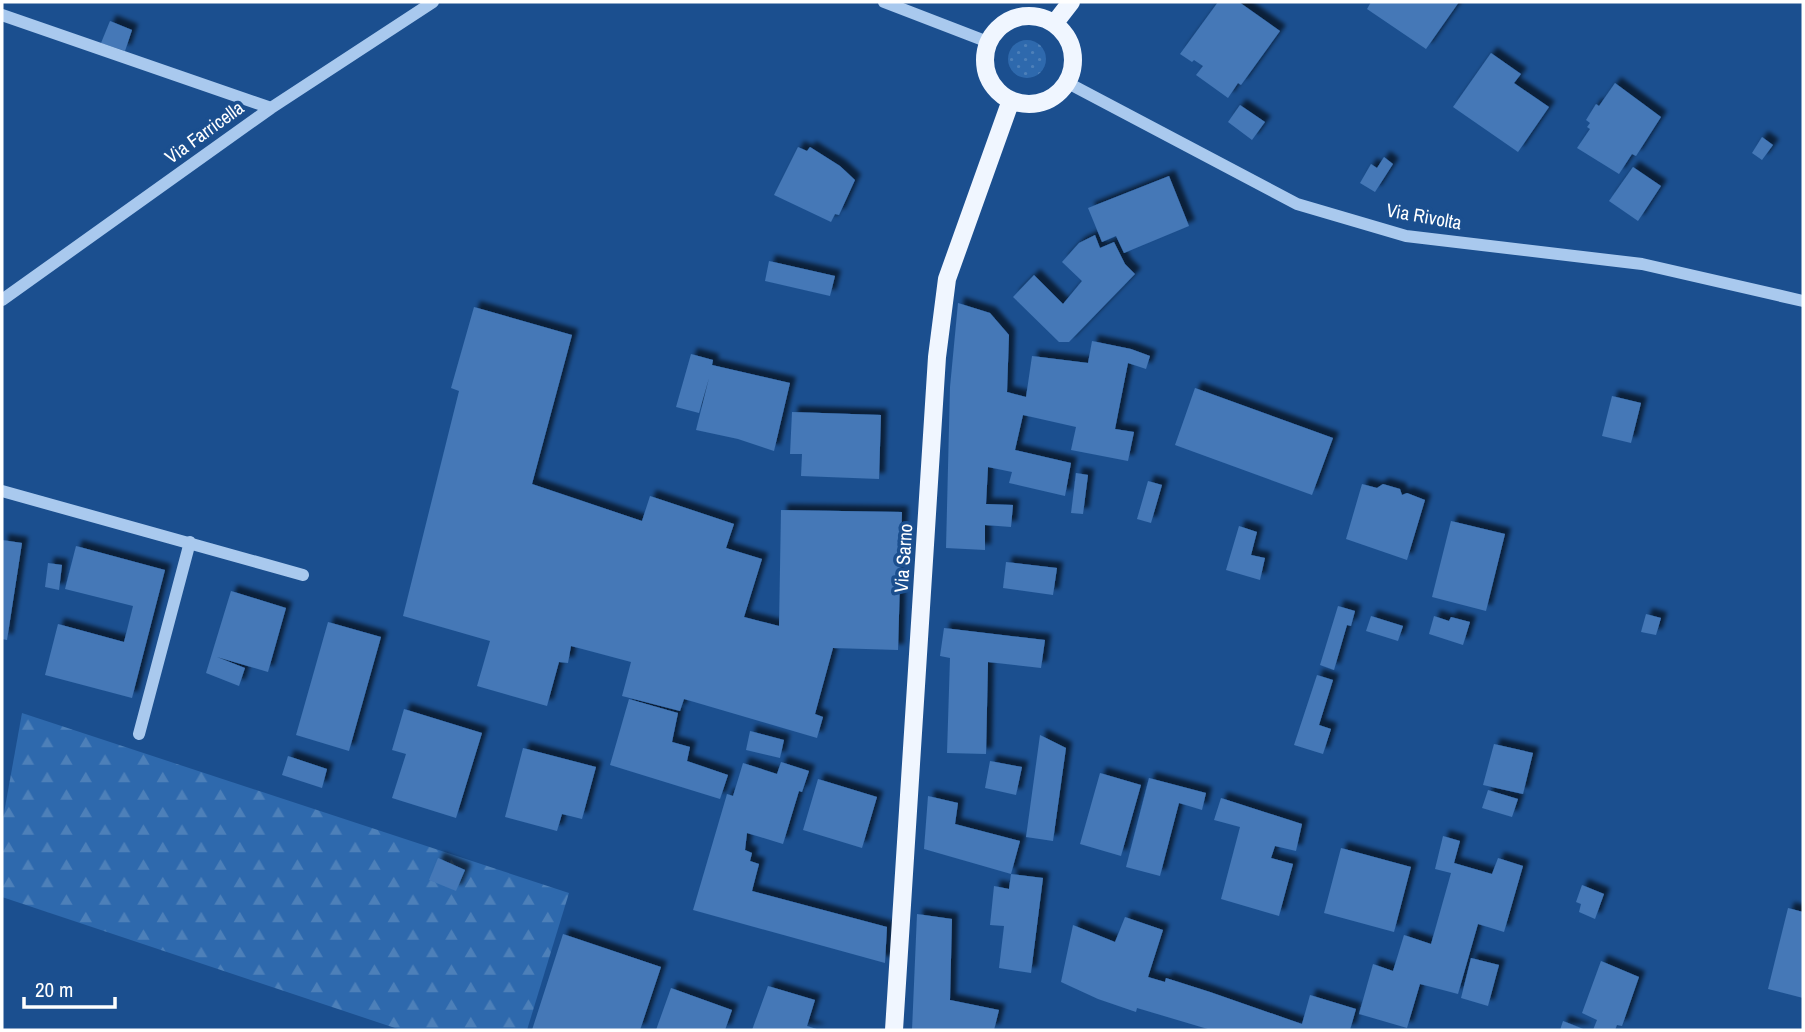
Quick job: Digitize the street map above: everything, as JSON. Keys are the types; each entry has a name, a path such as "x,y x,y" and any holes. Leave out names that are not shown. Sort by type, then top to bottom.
{"main road":[{"path":"1054,23 1071,2"},
{"path":"1029,16 1054,23 1070,44 1073,57 1066,82 1058,92 1036,103 1011,100 999,93 986,69 985,55 988,42 995,31 1005,22 1017,17 1029,16"},
{"name":"Via Sarno","path":"894,1030 937,357 943,305 947,279 1011,100"}],"street":[{"name":"Via Farricella","path":"2,300 271,108 433,2"},
{"path":"884,2 988,42"},
{"path":"2,15 271,108"},
{"name":"Via Rivolta","path":"1066,82 1309,208 1406,236 1642,264 1803,301"},
{"path":"2,491 303,575"},
{"path":"139,734 190,542"}],"green space":[{"path":"1027,40 1041,45 1046,59 1041,73 1027,78 1013,73 1008,59 1013,45"},
{"path":"22,713 569,893 527,1030 401,1030 2,897 2,824"}],"building":[{"path":"1218,2 1239,2 1280,31 1241,85 1238,83 1228,98 1196,75 1203,66 1180,54"},
{"path":"1371,2 1459,2 1426,49 1367,9"},
{"path":"110,21 132,30 125,51 101,43"},
{"path":"1491,53 1521,74 1514,83 1549,107 1518,152 1453,107"},
{"path":"1615,83 1661,117 1636,156 1632,154 1619,174 1577,148 1590,129 1587,127 1590,123 1586,120"},
{"path":"1240,105 1265,122 1252,140 1228,122"},
{"path":"1762,137 1773,145 1762,160 1752,153"},
{"path":"798,147 807,151 810,147 840,166 855,180 839,215 835,214 831,222 774,195"},
{"path":"1384,157 1393,164 1375,192 1360,183 1371,164 1377,168"},
{"path":"1633,167 1661,186 1638,221 1609,201"},
{"path":"1169,176 1189,226 1124,253 1116,236 1102,242 1088,208"},
{"path":"1095,235 1100,248 1114,242 1125,264 1135,274 1069,342 1059,342 1013,297 1034,275 1063,304 1082,281 1062,262 1079,243"},
{"path":"769,261 835,276 830,296 765,281"},
{"path":"958,303 990,313 1009,335 1007,392 1026,397 1032,356 1088,363 1092,341 1150,356 1146,369 1128,363 1115,429 1134,432 1128,461 1071,450 1076,427 1023,415 1015,450 1071,463 1065,496 1009,483 1012,472 988,467 986,504 1013,505 1011,527 985,525 985,550 946,548 950,387"},
{"path":"474,307 572,335 532,484 642,521 650,496 734,524 726,548 762,559 744,617 779,626 781,510 902,512 898,650 833,648 815,714 823,717 817,738 684,699 680,711 622,696 631,662 571,646 568,663 559,662 547,706 477,686 490,641 403,616 459,391 451,388"},
{"path":"691,354 713,360 712,365 790,383 774,451 738,439 696,430 709,378 699,413 676,407"},
{"path":"1195,388 1333,438 1312,495 1175,445"},
{"path":"1612,396 1641,403 1631,443 1602,436"},
{"path":"792,412 881,415 879,479 801,476 802,454 790,454"},
{"path":"1076,473 1088,475 1083,514 1071,513"},
{"path":"1148,481 1162,485 1151,523 1137,519"},
{"path":"1362,484 1377,488 1383,484 1400,489 1402,495 1407,493 1425,500 1407,560 1346,539"},
{"path":"1451,521 1505,534 1486,611 1432,597"},
{"path":"1239,526 1257,532 1251,555 1265,558 1260,580 1226,570"},
{"path":"2,540 22,543 7,640 2,639"},
{"path":"76,546 165,570 132,698 45,675 58,624 124,642 133,606 65,589"},
{"path":"1006,562 1057,568 1053,595 1003,588"},
{"path":"48,563 62,565 59,590 45,587"},
{"path":"231,591 286,608 268,672 217,657 245,668 239,686 206,673"},
{"path":"1338,606 1355,611 1351,626 1347,625 1334,670 1320,665"},
{"path":"1646,614 1661,618 1656,635 1641,632"},
{"path":"1371,616 1403,626 1398,641 1366,631"},
{"path":"1434,616 1449,621 1451,617 1470,622 1463,645 1429,634"},
{"path":"328,622 381,637 349,751 296,735"},
{"path":"944,628 1045,640 1041,668 988,662 986,754 947,753 950,658 940,656"},
{"path":"1317,675 1333,680 1319,725 1331,729 1323,754 1294,745"},
{"path":"629,699 678,713 672,742 690,747 687,761 728,775 720,799 610,765"},
{"path":"404,709 482,733 456,818 392,798 406,754 392,750"},
{"path":"750,731 784,740 780,758 746,750"},
{"path":"1040,735 1066,748 1053,841 1026,837"},
{"path":"1494,744 1533,753 1523,794 1483,785"},
{"path":"523,748 596,767 582,819 562,814 557,831 505,817"},
{"path":"288,756 327,769 322,788 282,775"},
{"path":"990,761 1022,767 1016,795 985,788"},
{"path":"781,762 809,771 802,792 799,791 783,844 747,833 745,850 752,853 750,861 759,864 752,891 887,927 885,963 693,910 727,794 733,796 743,763 777,774"},
{"path":"1100,773 1141,785 1121,856 1080,844"},
{"path":"1149,778 1206,793 1202,810 1179,803 1160,876 1126,867"},
{"path":"818,779 877,797 862,848 803,830"},
{"path":"1488,790 1518,799 1512,817 1482,808"},
{"path":"928,796 958,803 955,824 1020,841 1011,874 924,849"},
{"path":"1221,798 1302,824 1296,851 1275,846 1271,858 1293,864 1279,916 1221,899 1240,827 1214,820"},
{"path":"1443,836 1460,841 1454,863 1492,874 1498,858 1523,866 1504,932 1478,924 1458,994 1420,984 1407,1028 1359,1014 1373,964 1393,971 1404,935 1431,944 1451,873 1435,869"},
{"path":"1341,848 1411,867 1394,932 1324,913"},
{"path":"438,858 465,870 456,891 429,880"},
{"path":"1011,874 1043,878 1031,973 999,968 1004,926 990,925 994,886 1009,889"},
{"path":"1582,885 1604,894 1595,919 1579,912 1581,904 1576,902"},
{"path":"1788,908 1803,912 1803,998 1768,989"},
{"path":"917,914 952,919 950,1000 999,1010 994,1030 912,1030"},
{"path":"1125,917 1163,930 1148,977 1165,982 1166,978 1302,1024 1310,995 1356,1009 1350,1030 1211,1030 1137,1008 1136,1012 1061,982 1073,925 1115,942"},
{"path":"563,934 661,967 640,1030 532,1030"},
{"path":"1471,958 1499,965 1488,1006 1461,998"},
{"path":"1601,961 1639,977 1622,1026 1617,1025 1615,1030 1593,1030 1597,1020 1582,1013"},
{"path":"768,986 815,1000 807,1026 820,1030 752,1030"},
{"path":"671,988 732,1010 725,1030 656,1030"},
{"path":"1563,1021 1586,1030 1560,1030"}]}
